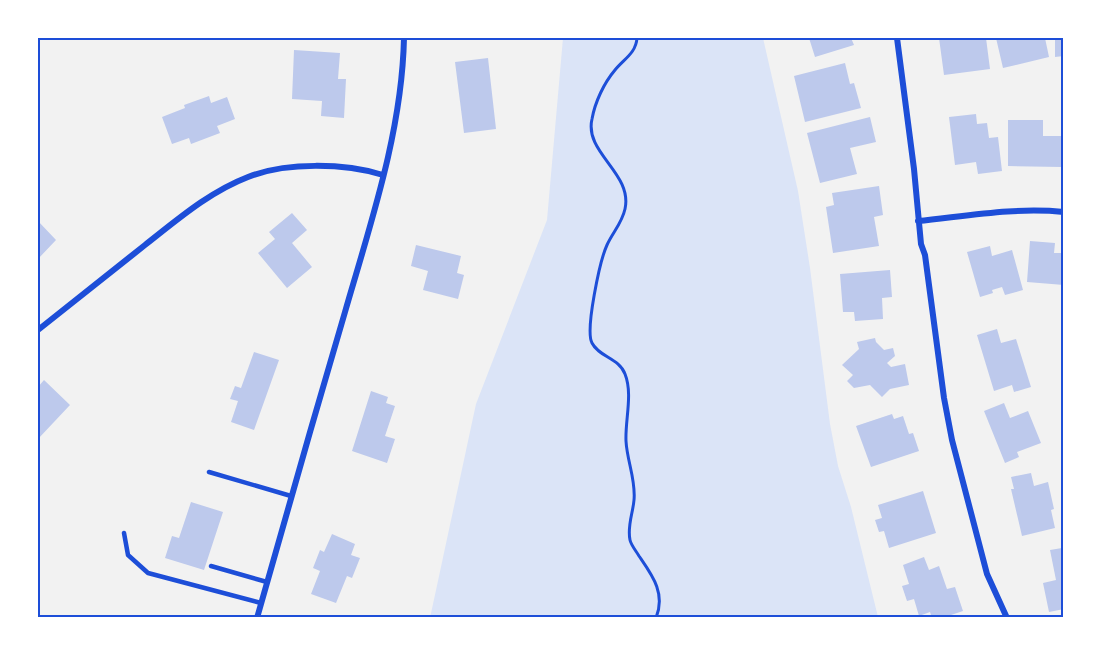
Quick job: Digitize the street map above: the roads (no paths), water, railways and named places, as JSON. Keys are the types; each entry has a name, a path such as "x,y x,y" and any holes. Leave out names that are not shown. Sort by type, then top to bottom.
{"street":[{"path":"257,618 383,175 398,114 404,68 404,38"},
{"path":"897,38 921,244 925,255 944,398 952,440 987,574 1007,618"},
{"path":"38,330 198,204 231,185 266,172 296,168 361,168 383,175"},
{"path":"918,221 1008,211 1064,212"}],"lane":[{"path":"209,472 291,496"},
{"path":"124,533 128,555 148,573 261,603"},
{"path":"210,566 267,582"}]}
